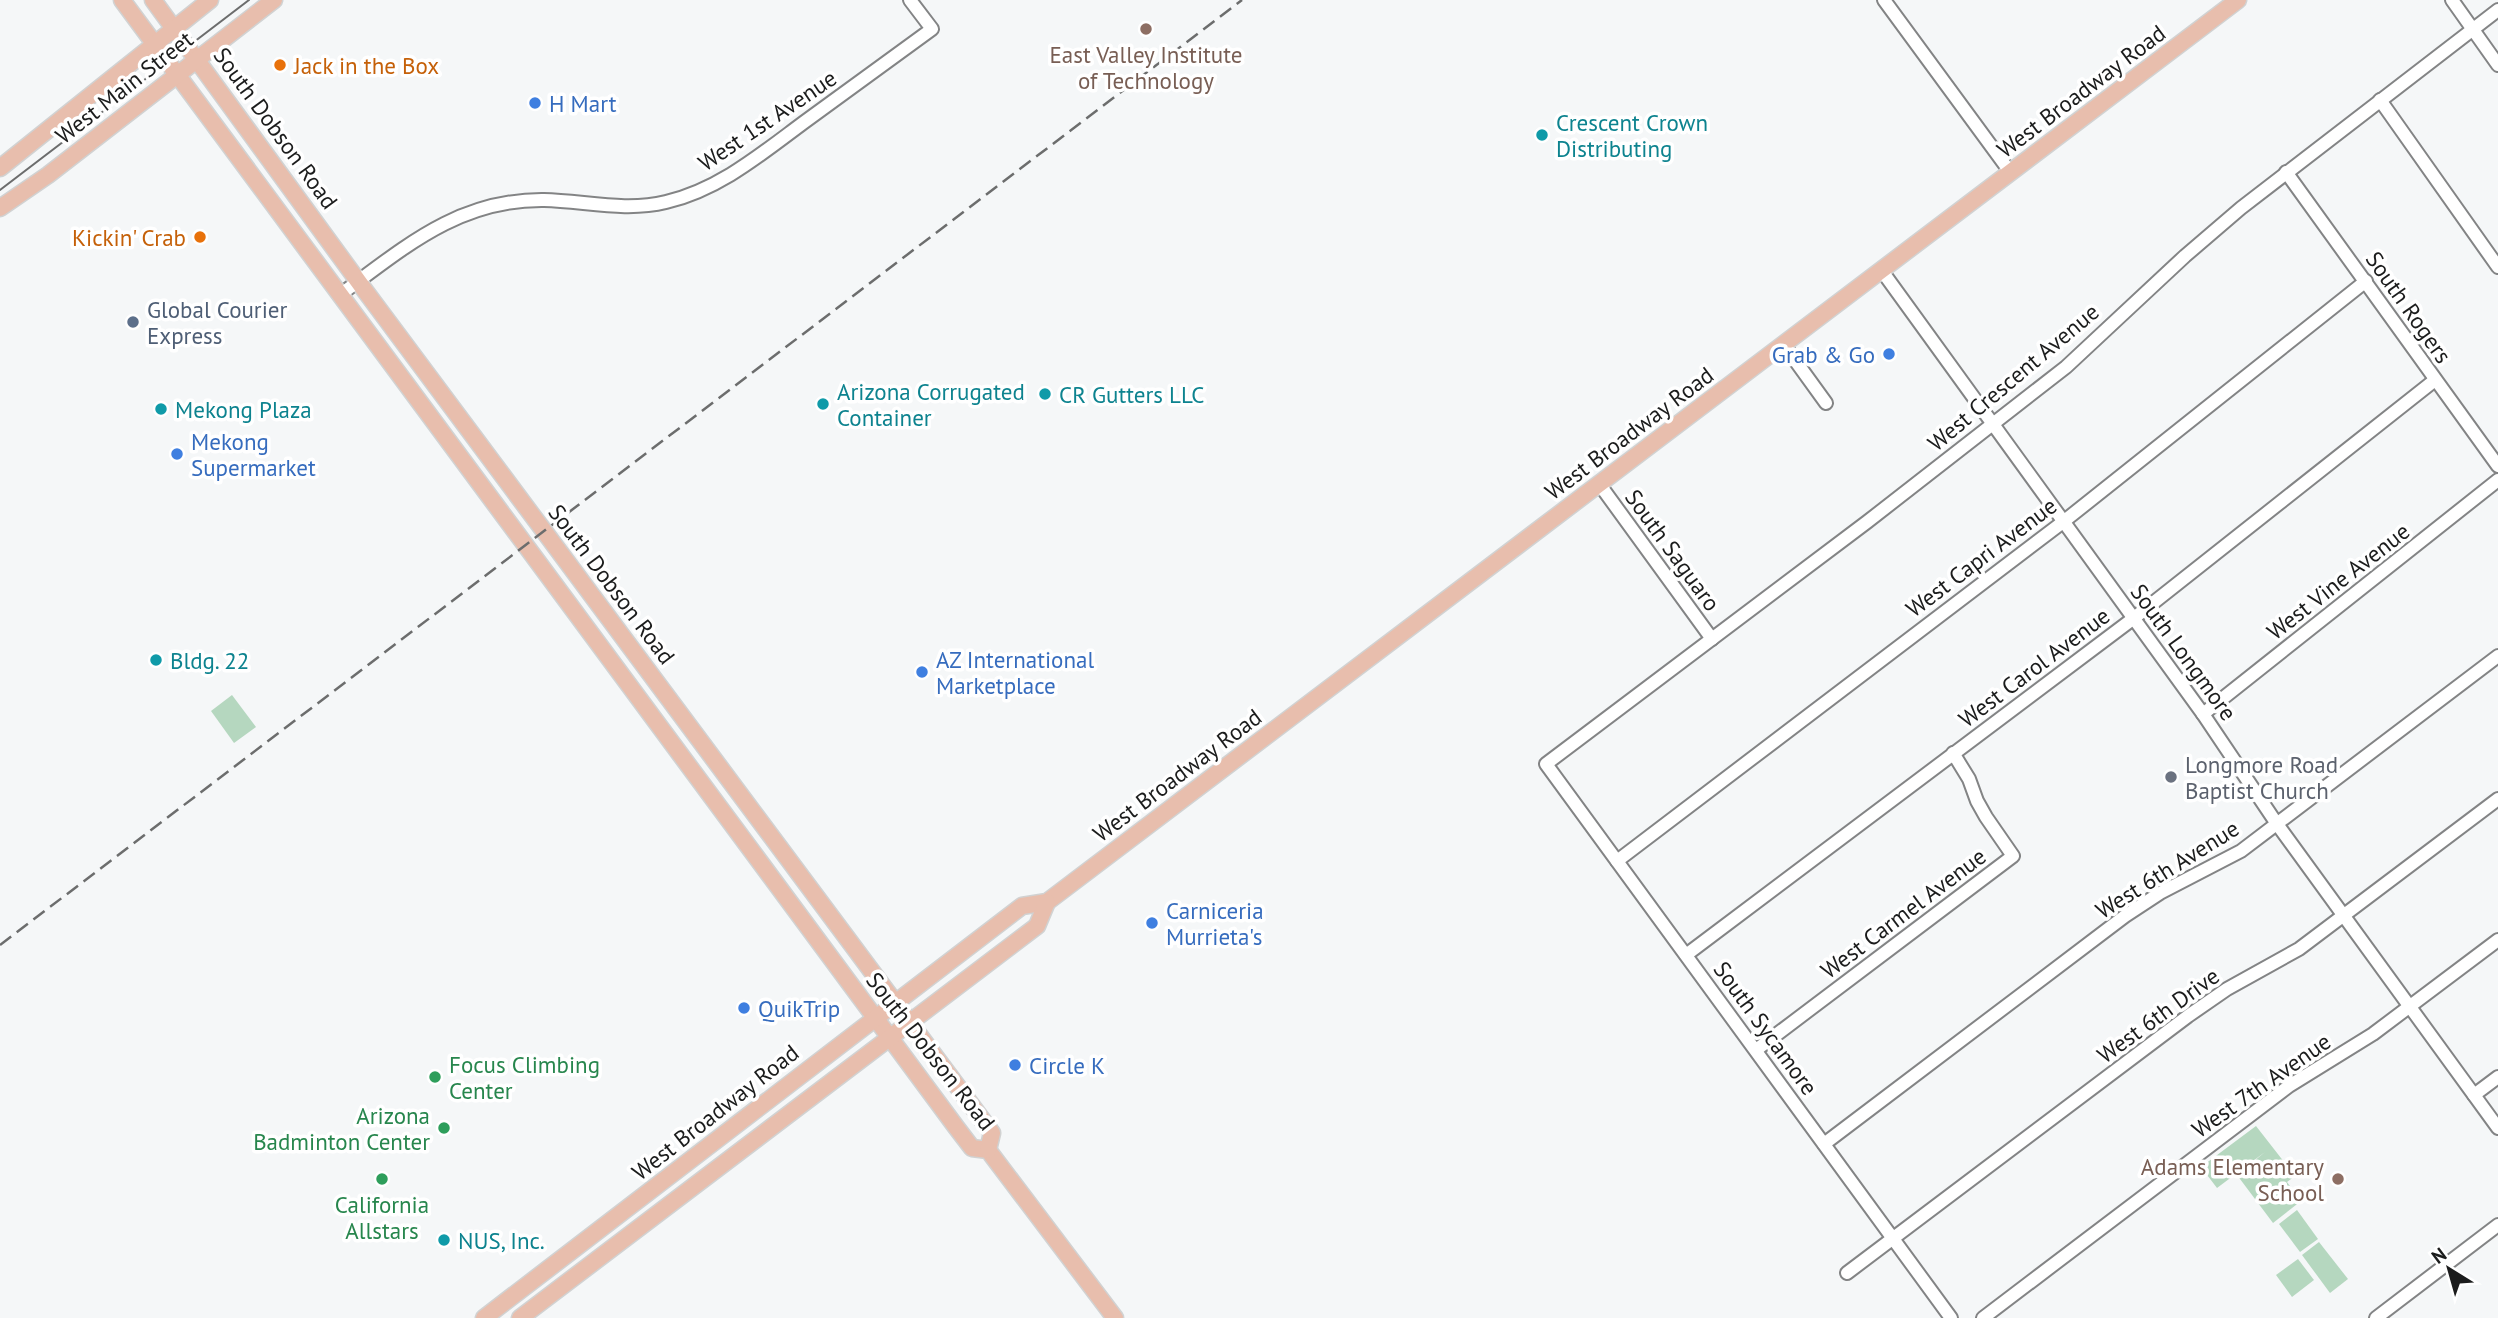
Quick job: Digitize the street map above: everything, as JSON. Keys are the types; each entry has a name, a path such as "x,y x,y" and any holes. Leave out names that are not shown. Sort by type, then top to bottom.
{"main road":[{"name":"South Dobson Road","path":"122,0 972,1148 988,1150 1115,1318"},
{"name":"South Dobson Road","path":"153,0 447,401 992,1133 988,1150"},
{"name":"West Main Street","path":"0,168 210,0"},
{"name":"West Main Street","path":"0,208 57,168 193,53 274,0"},
{"name":"West Broadway Road","path":"484,1318 874,1017 1022,906 1047,902 2238,0"},
{"path":"404,379 416,379 430,396 447,401"},
{"name":"West Broadway Road","path":"520,1318 1037,926 1047,902"}],"street":[{"name":"West 1st Avenue","path":"341,294 429,230 445,222 507,202 546,200 609,206 649,205 710,187 755,159 932,29 910,0"},
{"path":"1884,0 2011,173"},
{"path":"2452,0 2498,65"},
{"name":"West Crescent Avenue","path":"1546,764 2066,367 2185,256 2286,173 2498,10"},
{"path":"2380,100 2498,267"},
{"name":"South Rogers","path":"2286,173 2498,466"},
{"name":"South Longmore","path":"1882,271 2498,1128"},
{"name":"West Capri Avenue","path":"1617,861 2063,522 2366,281"},
{"path":"1784,345 1826,403"},
{"name":"West Carol Avenue","path":"1686,955 2134,618 2435,380"},
{"name":"West Vine Avenue","path":"2203,714 2498,480"},
{"name":"South Saguaro","path":"1600,485 1712,639"},
{"name":"West 6th Avenue","path":"1824,1144 2125,916 2160,893 2241,851 2498,656"},
{"name":"West Carmel Avenue","path":"1756,1050 2013,856 1986,817 1969,779 1953,753"},
{"name":"South Sycamore","path":"1546,764 1951,1318"},
{"name":"West 6th Drive","path":"1847,1273 2188,1016 2227,989 2299,948 2498,799"},
{"name":"West 7th Avenue","path":"1983,1318 2289,1086 2315,1067 2373,1034 2498,940"},
{"path":"2474,1095 2498,1077"},
{"path":"2376,1318 2498,1225"}],"green space":[{"path":"232,695 256,727 234,743 211,711"},
{"path":"2256,1126 2295,1176 2287,1182 2301,1201 2273,1223 2237,1175 2265,1152 2217,1188 2201,1167"},
{"path":"2297,1210 2318,1239 2300,1252 2279,1224"},
{"path":"2319,1242 2348,1279 2330,1293 2302,1255"},
{"path":"2298,1259 2314,1280 2292,1297 2276,1275"}],"tram line":[{"path":"0,190 249,0"}],"railway":[{"path":"0,945 1242,0"}],"place":[{"name":"East Valley Institute of Technology","path":"1146,29"},
{"name":"Jack in the Box","path":"280,65"},
{"name":"H Mart","path":"535,103"},
{"name":"Crescent Crown Distributing","path":"1542,135"},
{"name":"Kickin' Crab","path":"200,237"},
{"name":"Global Courier Express","path":"133,322"},
{"name":"Grab & Go","path":"1889,354"},
{"name":"CR Gutters LLC","path":"1045,394"},
{"name":"Arizona Corrugated Container","path":"823,404"},
{"name":"Mekong Plaza","path":"161,409"},
{"name":"Mekong Supermarket","path":"177,454"},
{"name":"Bldg. 22","path":"156,660"},
{"name":"AZ International Marketplace","path":"922,672"},
{"name":"Longmore Road Baptist Church","path":"2171,777"},
{"name":"Carniceria Murrieta's","path":"1152,923"},
{"name":"QuikTrip","path":"744,1008"},
{"name":"Circle K","path":"1015,1065"},
{"name":"Focus Climbing Center","path":"435,1077"},
{"name":"Arizona Badminton Center","path":"444,1128"},
{"name":"California Allstars","path":"382,1179"},
{"name":"Adams Elementary School","path":"2338,1179"},
{"name":"NUS, Inc.","path":"444,1240"}]}
